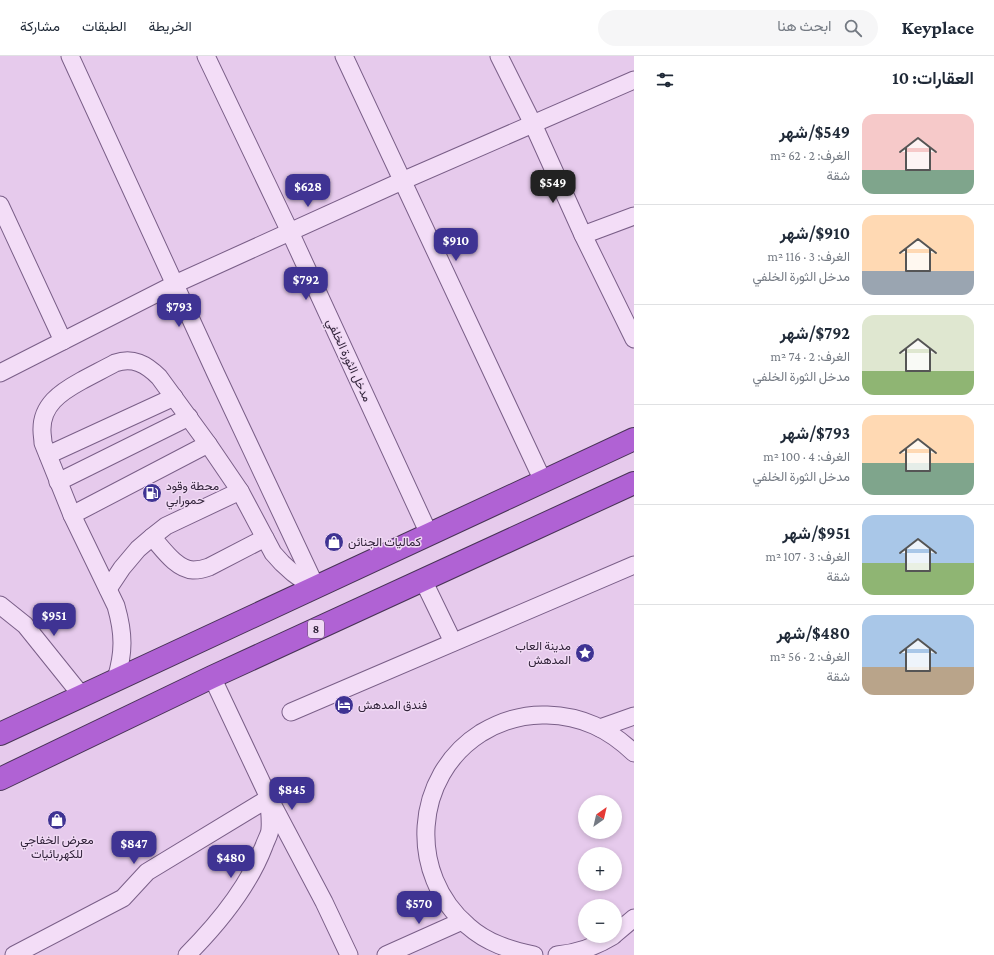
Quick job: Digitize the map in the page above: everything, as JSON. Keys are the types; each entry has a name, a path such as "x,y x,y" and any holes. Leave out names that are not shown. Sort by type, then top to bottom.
{"highway":[{"path":"0,734 634,439"},
{"name":"8","path":"0,779 212,677 634,483"}],"street":[{"path":"70,56 316,587"},
{"name":"مدخل الثورة الخلفي","path":"206,56 290,232 430,534"},
{"path":"344,56 543,481"},
{"path":"499,56 533,124 583,235 634,339"},
{"path":"0,373 176,284 402,181 634,80"},
{"path":"0,205 63,341"},
{"path":"583,235 634,216"},
{"path":"116,679 120,665 122,635 116,606 72,515 58,482 43,444 42,431 43,418 48,407 56,396 114,363 133,361 143,364 159,377 189,417 240,491 273,553 293,573 316,587"},
{"path":"48,455 174,397"},
{"path":"58,482 189,417"},
{"path":"72,515 208,444"},
{"path":"108,589 122,568 138,549 166,526 240,491"},
{"path":"152,537 176,562 183,567 192,570 209,567 265,538"},
{"path":"291,712 634,565"},
{"path":"423,580 453,642"},
{"path":"0,605 25,624 82,696"},
{"path":"212,677 269,798 324,902 349,955"},
{"path":"534,955 516,952 483,938 462,921 445,900 436,884 426,849 426,831 432,796 439,779 448,764 460,750 479,735 505,721 522,716 541,714 576,718 594,724 610,732 634,752"},
{"path":"600,728 634,716"},
{"path":"14,955 123,898 147,872 269,798"},
{"path":"187,955 204,938 226,910 243,887 258,862 270,830 269,798"},
{"path":"622,929 634,918"},
{"path":"393,954 462,921"},
{"path":"557,955 588,949 600,943"}],"place":[{"name":"محطة وقود حمورابي","path":"152,493"},
{"name":"كماليات الجنائن","path":"334,542"},
{"name":"مدينة العاب المدهش","path":"585,653"},
{"name":"فندق المدهش","path":"344,705"},
{"name":"معرض الخفاجي للكهربائيات","path":"57,820"}]}
